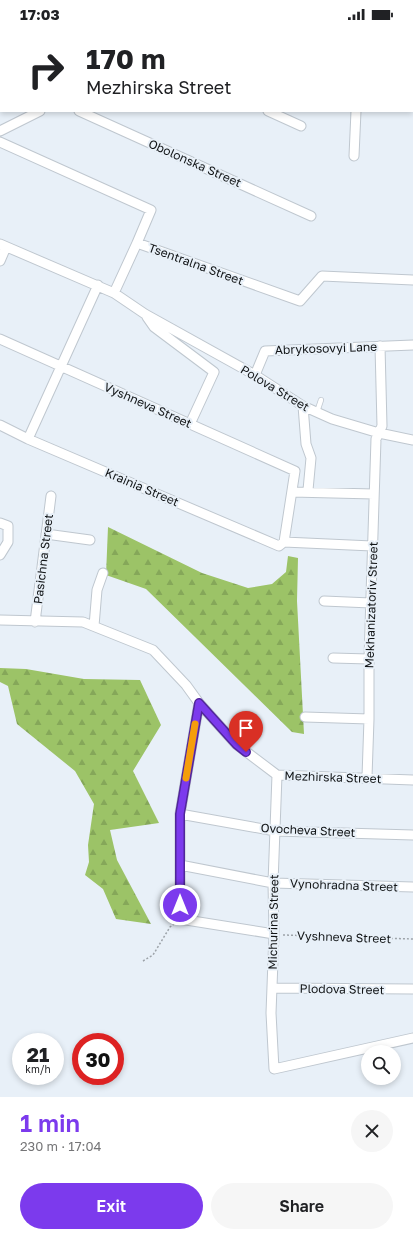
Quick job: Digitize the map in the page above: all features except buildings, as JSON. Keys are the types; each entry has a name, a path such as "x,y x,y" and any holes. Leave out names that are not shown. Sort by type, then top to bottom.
{"street":[{"path":"0,131 38,112"},
{"name":"Obolonska Street","path":"80,112 311,216"},
{"path":"270,112 301,126"},
{"path":"354,156 356,112"},
{"name":"Tsentralna Street","path":"0,142 152,210 137,243 300,301 322,276 413,280"},
{"path":"114,293 137,243"},
{"path":"0,261 3,245"},
{"name":"Polova Street","path":"3,245 114,293 145,314 254,375 303,406 332,419 379,433 413,440"},
{"path":"28,439 98,286"},
{"name":"Polova Street","path":"145,314 154,327 214,372 190,424"},
{"name":"Vyshneva Street","path":"0,339 296,471 292,492"},
{"name":"Abrykosovyi Lane","path":"254,375 265,351 413,345"},
{"name":"Mekhanizatoriv Street","path":"366,777 369,719 369,659 376,439 382,426 380,346"},
{"path":"303,406 306,444 311,458 308,490"},
{"name":"Krainia Street","path":"0,425 28,439 279,546 284,542"},
{"path":"372,546 284,542 292,492 374,494"},
{"name":"Pasichna Street","path":"35,622 51,496"},
{"path":"0,523 8,526 8,542 0,555"},
{"path":"46,534 90,540"},
{"path":"94,626 97,590 103,572"},
{"path":"324,601 371,603"},
{"name":"Mezhirska Street","path":"0,620 83,622 153,650 186,685 199,703 236,744 278,775 366,777 413,780"},
{"path":"333,658 369,659"},
{"path":"199,703 180,814 180,919 274,934"},
{"path":"305,717 369,719"},
{"name":"Michurina Street","path":"278,775 273,883 274,934 271,1013 274,1069 413,1038"},
{"name":"Ovocheva Street","path":"180,814 275,831 413,835"},
{"name":"Vynohradna Street","path":"180,865 273,883 413,887"},
{"name":"Plodova Street","path":"272,988 413,989"}],"lane":[{"path":"317,412 321,400"}],"path":[{"path":"143,961 153,955 170,927 180,919"},
{"name":"Vyshneva Street","path":"274,934 413,939"}],"green space":[{"path":"108,527 202,573 248,588 272,584 286,572 288,556 298,558 297,601 304,734 292,732 146,589 106,575"},
{"path":"0,668 26,669 84,679 140,680 161,725 133,771 159,823 110,830 117,860 151,924 116,919 103,889 85,875 89,862 88,845 94,804 75,771 17,724 8,686 0,682"}],"slow traffic":[{"path":"186,778 195,724"}],"route":[{"path":"180,905 180,814 199,703 236,744 246,752"}]}
